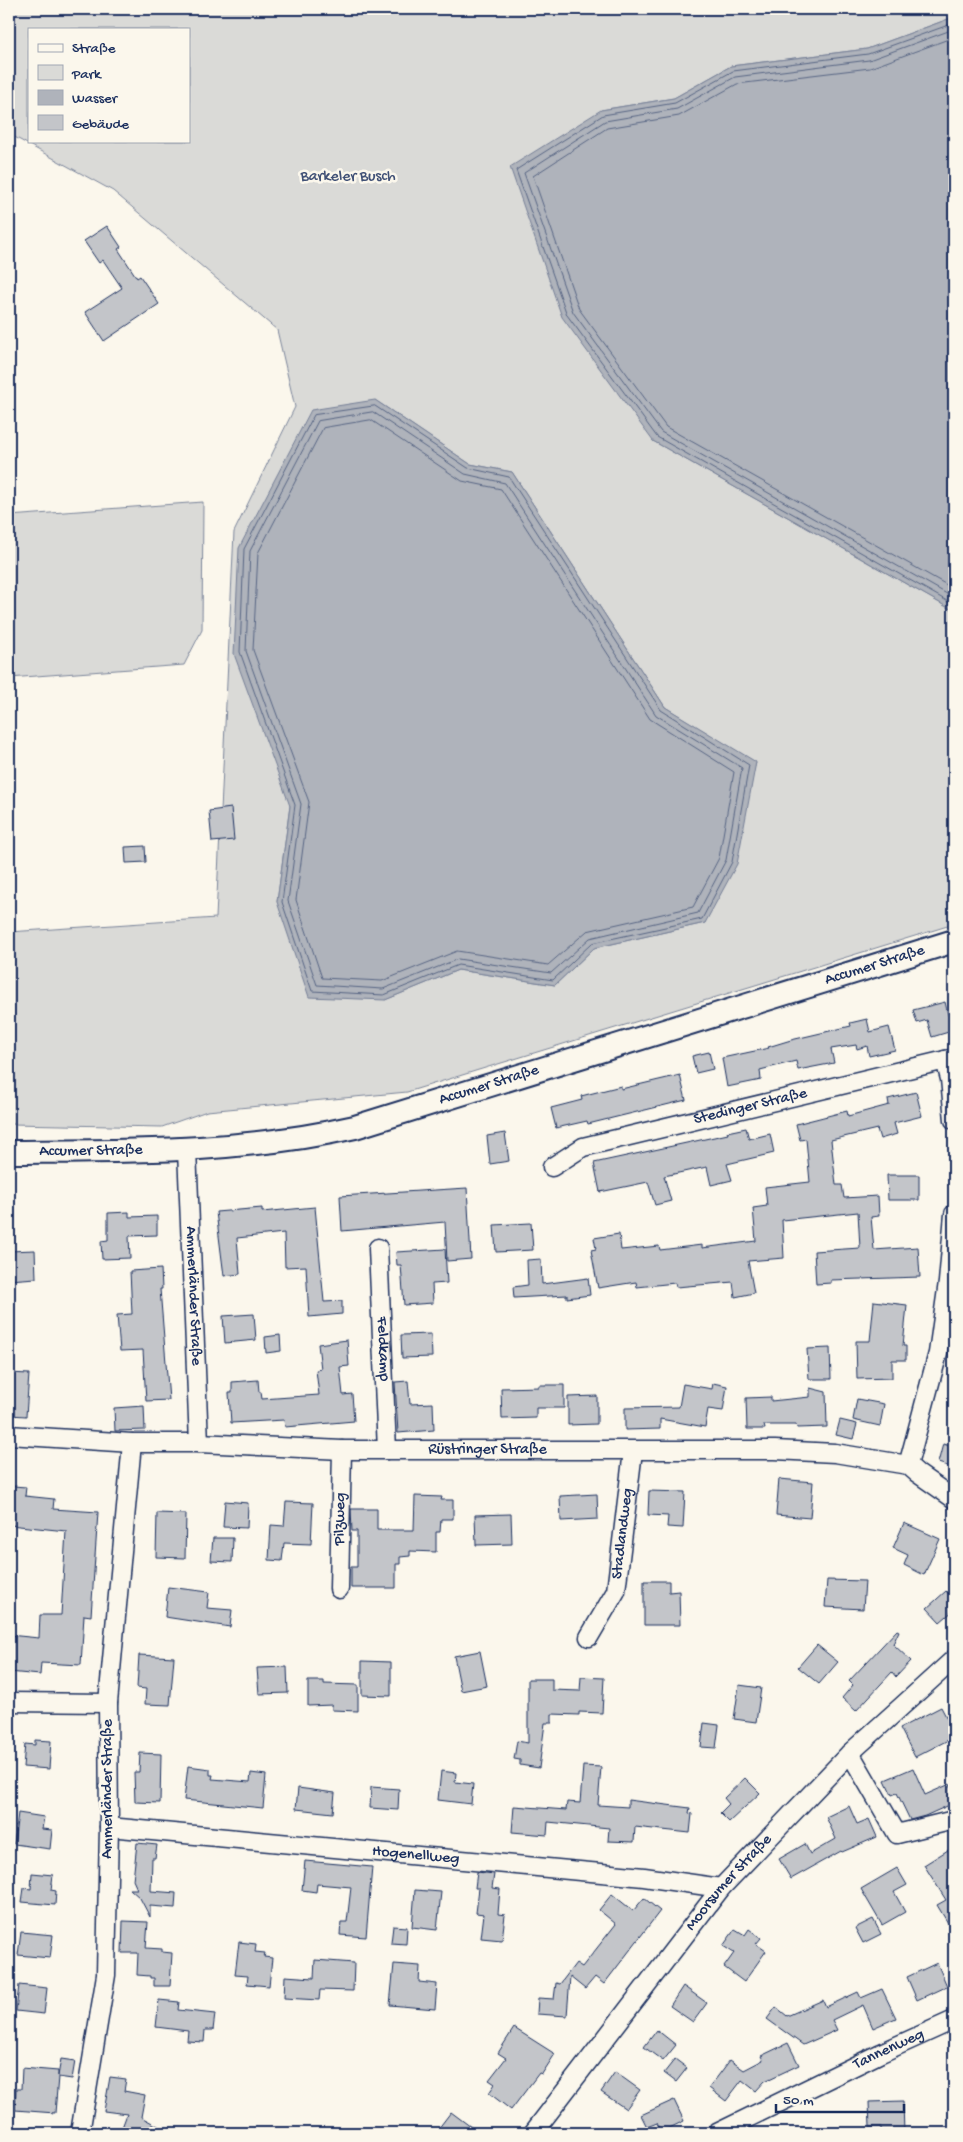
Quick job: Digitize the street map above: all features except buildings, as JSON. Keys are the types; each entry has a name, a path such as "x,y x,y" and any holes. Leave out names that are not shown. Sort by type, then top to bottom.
{"street":[{"name":"Accumer Straße","path":"9,1152 187,1150 294,1140 356,1127 954,941"},
{"path":"950,1059 954,1120"},
{"name":"Stedinger Straße","path":"552,1167 583,1147 950,1059"},
{"name":"Ammerländer Straße","path":"187,1150 199,1443"},
{"path":"908,1465 938,1353 948,1282 954,1214"},
{"name":"Feldkamp","path":"378,1248 387,1450"},
{"name":"Rüstringer Straße","path":"9,1435 132,1443 199,1443 342,1450 775,1450 835,1452 908,1465 916,1473 954,1499"},
{"name":"Ammerländer Straße","path":"80,2133 106,1975 109,1827 108,1703 132,1443"},
{"name":"Pilzweg","path":"339,1589 342,1450"},
{"name":"Stadlandweg","path":"589,1637 616,1591 633,1451"},
{"name":"Moorsumer Straße","path":"533,2133 721,1888 850,1753 954,1659"},
{"path":"9,1702 108,1703"},
{"path":"850,1753 897,1834 954,1820"},
{"name":"Hogenellweg","path":"109,1827 635,1876 721,1888"},
{"name":"Tannenweg","path":"717,2133 954,2020"}],"green space":[{"name":"Barkeler Busch","path":"9,9 954,9 954,17 867,49 731,66 674,98 601,110 653,441 954,611 954,924 407,1092 207,1111 162,1127 11,1124 9,1104 9,932 216,918 234,532 295,407 277,330 113,191 9,134","holes":["375,400 470,464 512,472 665,707 756,763 705,923 594,948 555,985 458,970 385,1000 277,902 290,806"]},
{"path":"203,502 202,630 184,665 9,678 9,516"}],"water":[{"path":"954,17 954,611 653,441 562,317 510,167 601,110 674,98 731,66 867,49"},
{"path":"375,400 470,464 512,472 665,707 756,762 737,864 705,923 594,948 555,985 458,970 385,1000 309,997 277,902 290,806 234,654 239,548 311,410"}]}
